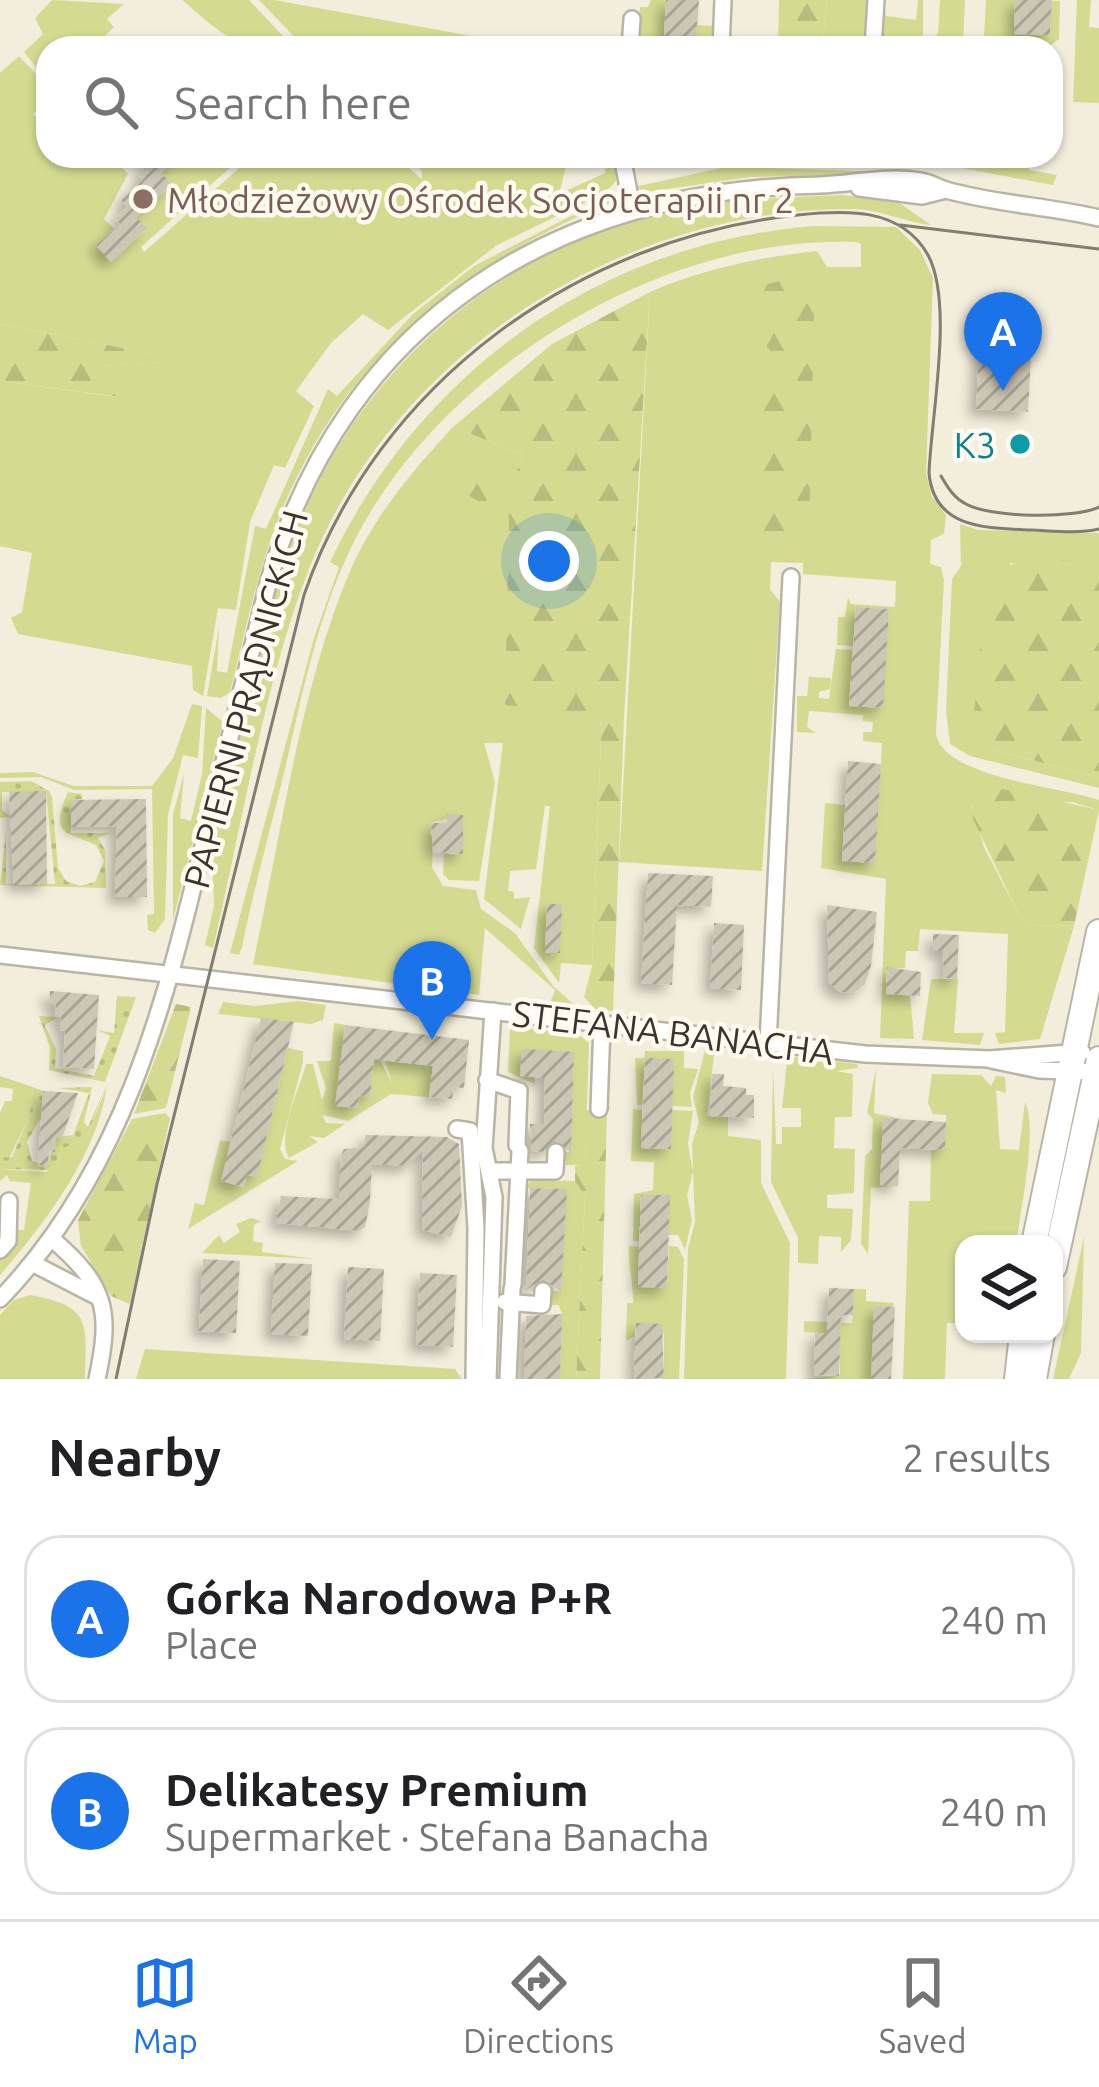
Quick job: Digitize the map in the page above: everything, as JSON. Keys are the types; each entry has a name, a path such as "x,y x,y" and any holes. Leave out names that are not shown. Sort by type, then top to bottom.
{"main road":[{"path":"1036,1235 1099,932"},
{"path":"1061,1235 1098,1064"},
{"path":"1017,1379 1021,1343"},
{"path":"1034,1379 1040,1343"}],"street":[{"path":"722,36 723,0"},
{"path":"874,36 876,0"},
{"path":"631,36 632,19"},
{"path":"624,168 632,208"},
{"name":"PAPIERNI PRĄDNICKICH","path":"0,1298 51,1238 127,1104 173,971 269,580 316,462 375,376 448,305 529,251 632,208 724,190 838,184 922,196 946,190 1099,218"},
{"path":"768,1043 791,577"},
{"name":"STEFANA BANACHA","path":"0,955 173,971 881,1056 1098,1064"},
{"path":"488,1379 494,1196 484,1148 493,1011"},
{"path":"599,1109 602,1024"},
{"path":"487,1080 519,1091 508,1379"},
{"path":"457,1129 470,1131 475,1196 473,1379"},
{"path":"489,1171 555,1172 556,1152"},
{"path":"0,1250 8,1241 9,1201"},
{"path":"51,1238 78,1262 104,1304 106,1331 97,1379"},
{"path":"32,1262 80,1283 104,1304"},
{"path":"490,1301 512,1292 542,1305 543,1291"}],"green space":[{"path":"52,0 124,4 107,19 114,27 105,36 41,36 35,18"},
{"path":"182,0 249,0 283,36 229,36"},
{"path":"259,0 472,36 294,36"},
{"path":"651,0 666,0 664,36 637,34 640,7 648,7"},
{"path":"779,0 827,0 823,36 778,36"},
{"path":"827,0 870,0 868,36 823,36"},
{"path":"882,0 886,16 916,20 918,0 923,0 923,36 880,36"},
{"path":"940,0 965,0 963,36 935,36"},
{"path":"986,0 1015,0 1014,34 1050,35 1052,1 1060,1 1059,36 984,36"},
{"path":"1077,0 1091,0 1089,27 1099,28 1099,103 1073,102"},
{"path":"697,25 714,26 715,36 696,36"},
{"path":"36,41 36,67 24,52"},
{"path":"19,56 36,74 36,168 122,168 128,174 104,219 114,229 96,245 111,262 146,229 136,217 171,185 161,173 167,168 230,168 141,247 144,252 239,168 409,168 422,179 419,168 566,168 559,194 605,173 605,168 616,168 616,181 605,193 497,245 388,330 363,314 331,343 296,391 314,406 285,468 274,465 250,522 236,610 218,608 203,696 193,690 192,666 18,634 11,618 22,612 32,553 0,546 0,381 117,397 90,373 98,366 160,362 153,354 0,324 0,73"},
{"path":"721,168 912,173 750,177 646,192 634,187"},
{"path":"961,168 1029,168 1057,175 1053,185"},
{"path":"617,192 610,203 556,227 456,288 372,365 305,460 280,515 230,692 221,698 207,696 219,627 217,671 227,673 255,526 266,529 328,389 337,396 413,314 474,266"},
{"path":"842,195 898,202 931,225 852,209 766,215 682,234 602,266 526,308 458,360 397,421 347,491 293,612 213,948 205,945 214,906 212,855 261,644 286,560 326,467 395,371 484,292 588,236 693,206"},
{"path":"813,226 896,227 920,250 933,278 926,473 932,497 946,515 944,534 931,540 930,564 941,567 944,580 936,734 944,749 981,771 1099,800 1099,810 1072,802 972,807 984,847 1020,917 1029,925 1074,926 1040,1039 999,1044 995,1033 1005,1032 1008,934 920,929 918,951 906,951 905,968 887,968 886,994 910,995 914,1039 880,1038 886,879 821,868 825,803 845,805 842,861 875,862 882,743 863,741 863,732 872,732 873,722 863,721 863,715 809,711 807,727 816,733 797,732 797,696 807,696 809,677 831,678 830,689 819,692 819,698 829,699 836,649 853,650 849,705 882,708 889,609 856,607 853,646 837,645 838,617 845,617 848,597 851,604 895,607 896,581 803,574 803,563 771,562 770,589 780,602 762,871 619,862 650,292 732,265 817,251 827,267 861,267 861,244 856,242 781,246 706,262 632,289 561,327 495,373 437,426 388,486 338,576 312,658 242,947 239,955 230,953 314,638 339,567 330,562 368,493 414,431 467,376 526,328 591,289 661,259 735,238"},
{"path":"801,276 815,279 809,527 805,539 773,538 753,524 756,380 774,354 758,338 759,286"},
{"path":"650,292 624,717 613,1011 595,1009 584,997 592,966 602,715 505,705 509,517 416,468 514,482 522,454 453,427 552,344"},
{"path":"0,324 154,354 162,362 99,366 91,372 121,397 0,381"},
{"path":"453,427 522,454 514,483 421,470 509,516 602,714 592,965 561,963 559,983 534,948 550,806 545,806 536,869 510,871 508,891 514,892 514,899 530,897 521,929 484,899 503,743 484,743 495,782 479,881 449,880 443,874 444,854 463,854 462,815 431,823 431,834 444,835 433,840 432,867 443,886 476,890 481,909 515,933 553,986 577,1007 550,1003 555,990 485,928 479,995 253,964 293,763 334,614 371,530"},
{"path":"960,524 978,530 1099,533 1099,562 1010,563 987,748 1099,778 1099,788 970,756 950,744 946,710 952,579 961,566"},
{"path":"1021,562 1099,562 1099,778 987,748 978,736 974,716 986,584 1006,566"},
{"path":"192,704 202,706 198,758 183,755 168,814 165,919 155,933 148,930 147,915 154,914 152,789 74,790 41,777 0,778 0,773 33,772 74,786 152,786 173,758"},
{"path":"206,708 223,722 173,920 173,814 184,774 180,818 191,821 202,774"},
{"path":"31,781 49,791 52,797 58,868 66,881 80,886 95,882 104,861 96,845 69,833 60,824 68,792 82,794 82,799 71,800 71,833 110,833 98,838 105,850 106,888 0,885 6,832 6,884 55,884 46,792 2,792 2,810 11,817 0,818 0,782"},
{"path":"983,785 1099,810 1074,926 1029,925 1020,917 973,819 973,795"},
{"path":"931,979 958,979 954,1033 984,1033 980,1045 922,1040"},
{"path":"117,996 136,997 105,1082 49,1070 50,1048 39,1016 58,1017 45,1025 56,1049 55,1068 94,1076 110,1036 97,1030 114,1033"},
{"path":"298,1001 326,1005 323,1020 311,1024 218,1014 223,1002 255,1006"},
{"path":"176,1004 191,1007 166,1108 134,1114"},
{"path":"334,1023 345,1025 336,1106 358,1108 360,1095 370,1096 375,1050 392,1083 385,1061 433,1066 429,1097 391,1094 348,1121 322,1115 326,1123 345,1124 324,1138 309,1136 318,1142 289,1158 287,1124 306,1064 313,1064 322,1100 326,1088 317,1061 331,1061"},
{"path":"510,1027 578,1034 589,1043 585,1165 565,1165 565,1152 571,1152 574,1053 535,1077 535,1084 508,1072"},
{"path":"676,1043 684,1044 684,1068 698,1069 690,1093 692,1107 672,1106 673,1059 645,1059 642,1105 637,1105 635,1058 644,1058 645,1051 675,1051"},
{"path":"706,1046 715,1047 707,1116 728,1117 728,1136 761,1140 761,1183 790,1243 786,1379 684,1379 688,1248 695,1222 692,1144 699,1122 693,1097"},
{"path":"288,1048 303,1051 303,1062 280,1149 285,1159 298,1161 188,1229 195,1203 204,1205 220,1140 231,1142 221,1181 243,1187 247,1175 257,1177"},
{"path":"778,1055 857,1064 858,1068 836,1071 853,1074 852,1117 835,1117 834,1148 855,1149 854,1193 827,1195 827,1208 853,1209 851,1240 841,1252 841,1237 819,1236 818,1264 798,1263 798,1238 771,1182 773,1066 776,1144 782,1144 782,1127 801,1127 801,1108 782,1108 787,1063"},
{"path":"876,1068 874,1113 902,1119 880,1184 898,1186 871,1188 868,1254 861,1244 865,1156 872,1149 873,1119 867,1113"},
{"path":"932,1074 981,1075 991,1086 996,1076 1005,1077 1006,1093 996,1090 1000,1149 1019,1150 1025,1102 1030,1129 1027,1168 1018,1235 955,1235 955,1323 947,1323 945,1379 903,1379 909,1201 930,1201 931,1150 945,1149 946,1115 933,1114 928,1103"},
{"path":"0,1076 33,1087 30,1115 9,1159 0,1158 0,1113 5,1101 12,1101 13,1089 0,1087"},
{"path":"106,1086 85,1141 62,1148 55,1170 0,1169 0,1158 12,1157 30,1114 33,1087 43,1091 41,1117 27,1142 32,1161 47,1166 56,1137 73,1135 89,1093 58,1088 92,1087 84,1122 88,1127"},
{"path":"107,1086 92,1137 67,1187 0,1275 0,1258 16,1230 24,1230 31,1183 10,1181 7,1175 0,1181 0,1169 46,1172 57,1165 62,1148 85,1141"},
{"path":"633,1109 642,1110 641,1148 670,1149 672,1110 693,1111 688,1144 693,1172 687,1195 692,1220 685,1250 678,1235 669,1235 669,1195 641,1195 639,1241 633,1241 634,1194 653,1190 654,1162 631,1161"},
{"path":"586,1110 607,1110 600,1379 576,1379 585,1196 575,1181 575,1166 585,1164"},
{"path":"165,1113 170,1118 130,1304 111,1296 81,1246 78,1220 132,1119"},
{"path":"532,1180 575,1181 585,1196 576,1379 560,1379 562,1315 559,1305 548,1305 549,1291 561,1291 566,1189 525,1188"},
{"path":"251,1218 261,1221 254,1225 253,1241 263,1243 262,1252 316,1259 202,1253 219,1235 224,1243 240,1232 236,1224"},
{"path":"1084,1237 1081,1353 1069,1379 1053,1379"},
{"path":"629,1246 639,1247 638,1287 667,1287 669,1246 678,1247 684,1259 679,1379 660,1379 664,1377 664,1334 636,1323 635,1336 626,1341 627,1303 633,1303"},
{"path":"854,1289 866,1289 866,1301 894,1303 871,1379 802,1379 840,1375 840,1334 804,1332 804,1321 852,1323"},
{"path":"30,1295 65,1305 81,1320 85,1379 0,1379 0,1315 14,1300"},
{"path":"145,1349 455,1369 462,1379 136,1379"}],"building":[{"path":"666,0 699,0 696,36 664,36"},
{"path":"1015,0 1052,0 1050,35 1014,34"},
{"path":"144,168 167,168 161,173 172,184 136,217 147,228 111,262 96,245 120,224 115,218 127,207 121,200 143,180 138,174"},
{"path":"979,355 1031,357 1028,412 976,409"},
{"path":"856,607 889,609 883,708 849,706"},
{"path":"848,761 881,764 875,863 842,861"},
{"path":"46,791 47,884 14,885 9,792"},
{"path":"146,799 147,897 115,897 117,826 71,827 71,800"},
{"path":"447,814 463,815 463,854 433,852 431,823 447,823"},
{"path":"648,873 713,876 711,907 677,905 672,985 641,983"},
{"path":"547,904 562,904 560,953 545,953"},
{"path":"827,905 877,912 871,966 865,984 854,993 840,992 829,983"},
{"path":"714,923 744,925 741,990 710,988"},
{"path":"933,934 959,935 957,979 943,978 944,951 933,951"},
{"path":"887,967 921,972 920,996 886,994"},
{"path":"50,991 99,995 94,1069 63,1067 65,1031 60,1030 61,1017 55,1017 56,1004 49,1004"},
{"path":"261,1018 294,1022 257,1177 247,1175 244,1187 221,1181"},
{"path":"345,1025 469,1040 464,1088 454,1087 452,1099 429,1097 433,1066 374,1059 370,1097 360,1095 358,1108 335,1106"},
{"path":"522,1049 574,1052 571,1153 555,1140 544,1152 532,1151 530,1124 544,1124 545,1078 520,1076"},
{"path":"645,1058 674,1059 671,1149 641,1148"},
{"path":"712,1074 724,1074 723,1086 746,1088 746,1095 754,1095 754,1118 710,1116"},
{"path":"43,1091 78,1093 62,1138 56,1137 55,1152 49,1151 48,1166 38,1165"},
{"path":"883,1118 946,1122 945,1150 900,1148 898,1186 880,1185"},
{"path":"365,1135 447,1137 459,1144 462,1206 451,1237 422,1230 423,1150 407,1166 372,1164 370,1202 365,1227 359,1231 276,1223 281,1196 339,1199 341,1155 344,1149 365,1147"},
{"path":"530,1188 567,1189 561,1292 543,1279 526,1290"},
{"path":"641,1195 670,1195 667,1288 638,1287"},
{"path":"203,1259 240,1261 236,1333 199,1331"},
{"path":"275,1263 312,1264 308,1336 271,1334"},
{"path":"348,1267 384,1269 380,1341 344,1339"},
{"path":"420,1273 457,1275 453,1347 416,1345"},
{"path":"829,1288 854,1289 853,1315 841,1315 839,1376 814,1375 815,1333 827,1333"},
{"path":"874,1306 895,1307 891,1379 871,1379"},
{"path":"562,1314 560,1379 524,1379 526,1316"},
{"path":"636,1323 662,1324 664,1378 634,1379"}],"tram line":[{"path":"116,1379 157,1184 304,595 337,519 381,449 434,388 496,334 564,289 638,254 717,229 816,213 888,220 917,239 936,276 939,361 929,473 941,506 952,516 981,526 1066,532 1099,529"},
{"path":"900,225 1099,249"},
{"path":"941,476 962,502 978,509 1053,515 1099,507"}],"place":[{"name":"Młodzieżowy Ośrodek Socjoterapii nr 2","path":"143,199"},
{"name":"Górka Narodowa P+R","path":"1003,391"},
{"name":"K3","path":"1020,444"},
{"name":"Delikatesy Premium","path":"432,1040"}]}
